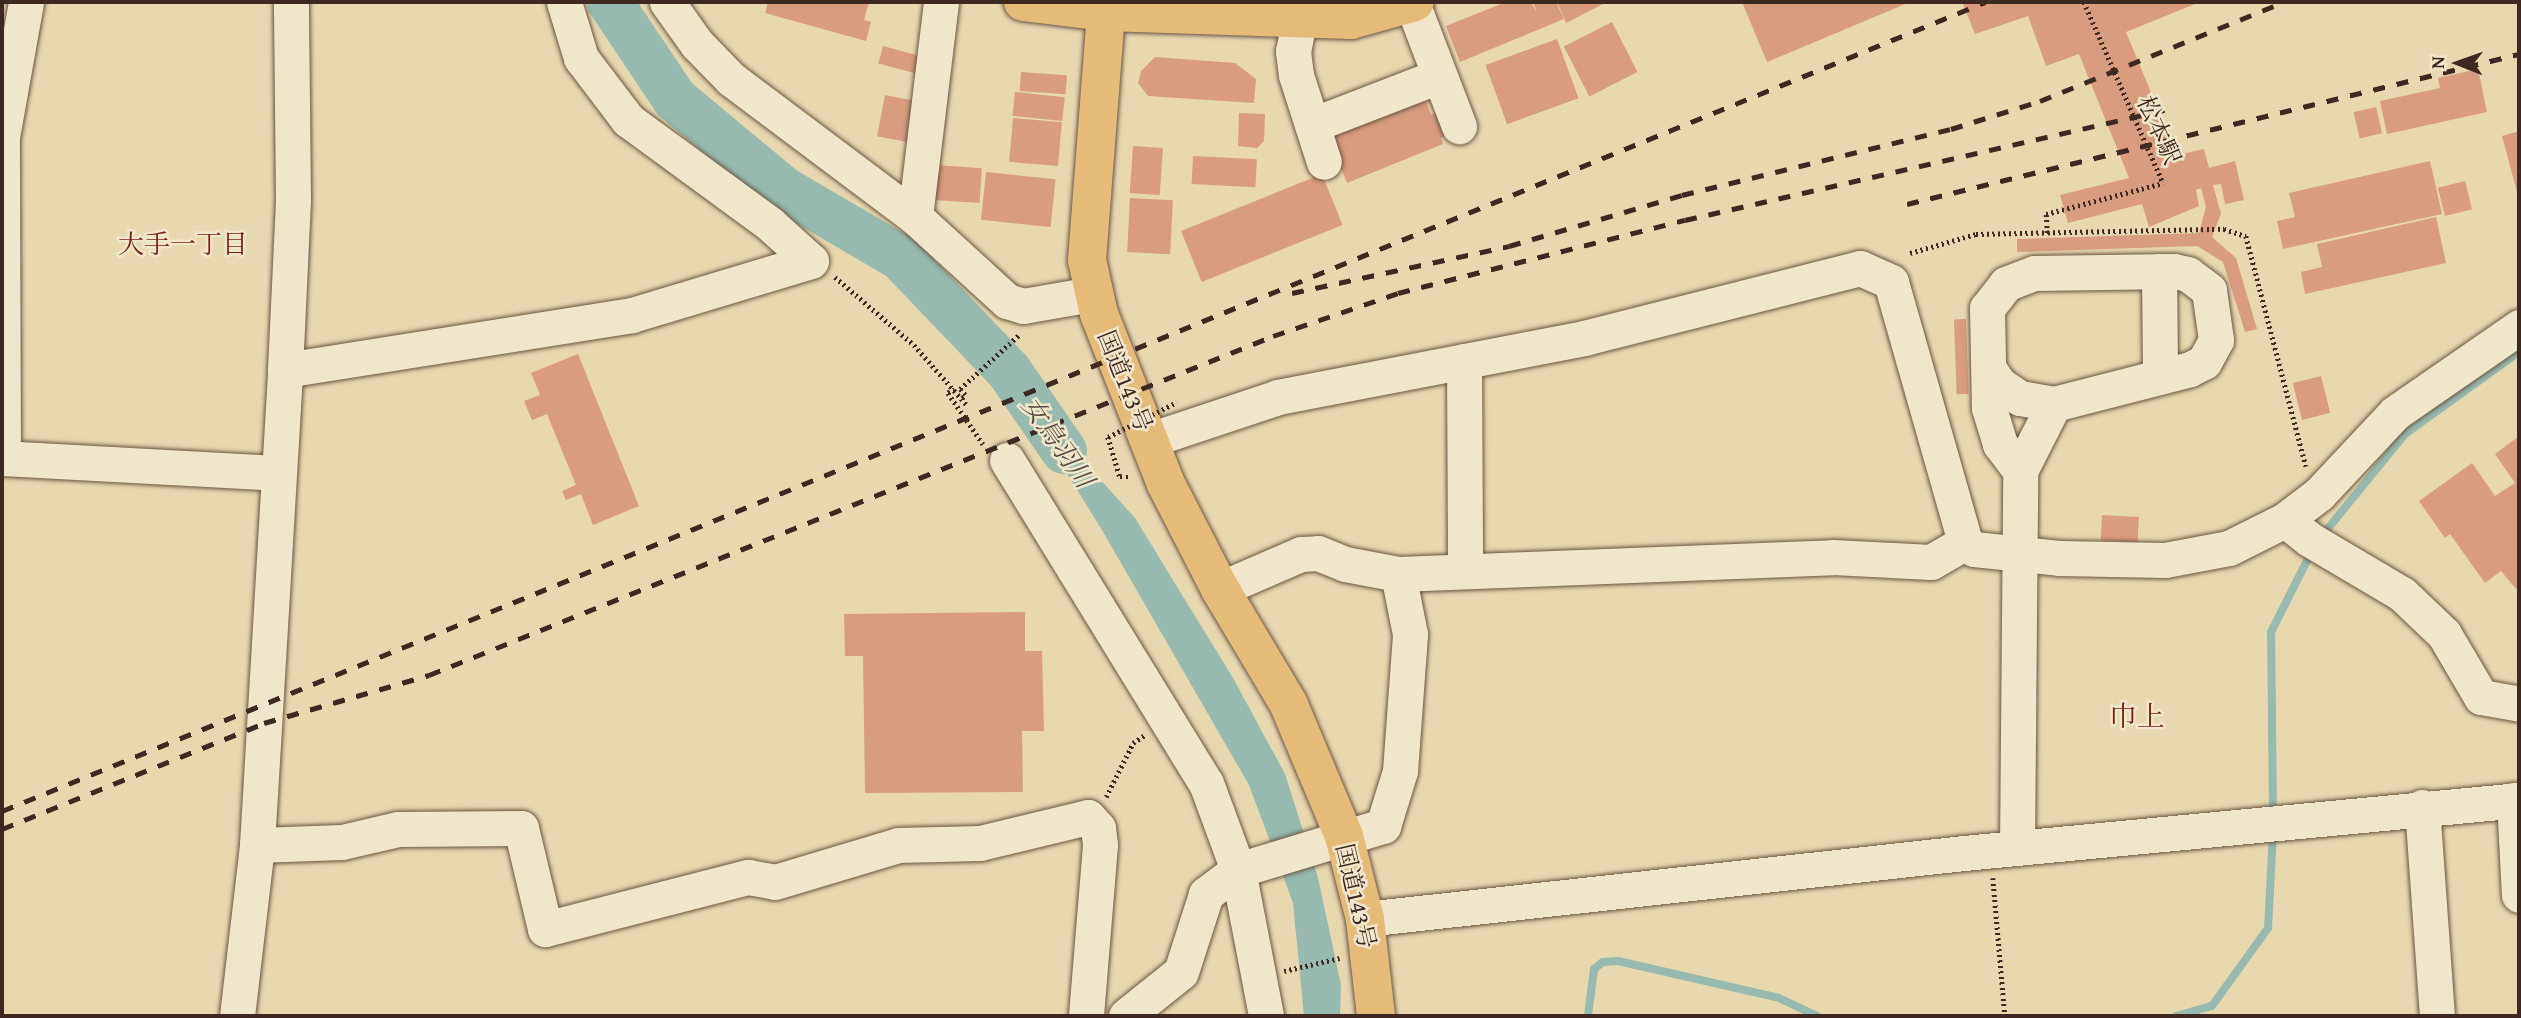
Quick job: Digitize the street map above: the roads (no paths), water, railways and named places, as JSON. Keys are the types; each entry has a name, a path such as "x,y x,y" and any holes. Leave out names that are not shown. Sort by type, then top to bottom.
{"main road":[{"path":"1023,2 1299,21 1351,20 1407,4"},
{"name":"国道143号","path":"1106,7 1087,260 1092,294 1149,440 1220,589 1288,703 1333,839 1365,919 1376,1016"}],"street":[{"path":"26,2 2,137 2,458 278,473"},
{"path":"237,1016 257,845 285,370 293,200 291,2"},
{"path":"285,370 632,315 811,261 770,225 628,120 581,58 564,2"},
{"path":"667,2 697,44 731,79 915,217 1006,301 1023,306 1092,294"},
{"path":"915,217 941,2"},
{"path":"1407,4 1439,76 1454,122"},
{"path":"1299,21 1293,51 1324,162"},
{"path":"1312,125 1439,76"},
{"path":"1149,440 1279,397 1584,338 1860,268 1891,282 1965,542 1974,549 2059,558 2193,557 2229,548 2306,536 2402,594 2444,634 2481,697 2519,704"},
{"path":"1989,369 1999,384 2020,398 2053,404 2204,362 2216,340 2217,324 2209,290 2188,274 2159,271 2034,273 2006,284 1987,308 1989,369 1993,426 2020,471"},
{"path":"2159,271 2160,374"},
{"path":"2306,536 2319,494 2395,413 2519,327"},
{"path":"1464,361 1465,571"},
{"path":"2017,848 2014,811 2023,554 2020,471 2053,404"},
{"path":"1007,460 1170,720 1206,783 1246,866 1266,1012"},
{"path":"1220,589 1301,554 1318,553 1345,564 1398,574 1833,557 1931,562 1965,542"},
{"path":"1126,1016 1181,972 1206,894 1246,866 1333,839 1383,827 1400,771 1410,634 1398,574"},
{"path":"1365,919 1406,911 2422,807 2517,800 2519,895"},
{"path":"2422,807 2437,1016"},
{"path":"257,845 342,842 398,829 521,828 545,929 748,877 775,882 898,845 980,843 1088,817 1098,828 1100,845 1086,1016"}],"water":[{"path":"1006,375 1135,518 1233,678 1285,774 1318,878 1341,985 1340,1016 1304,1016 1293,903 1249,785 1102,530"}],"waterway":[{"name":"女鳥羽川","path":"610,2 675,99 783,189 901,258 1009,371 1064,451"},
{"path":"2321,537 2405,434 2519,352"},
{"path":"2273,815 2271,632 2312,551"},
{"path":"2176,1016 2212,1006 2268,928 2273,831"},
{"path":"1588,1016 1594,969 1603,962 1618,961 1779,998 1817,1016"}],"railway":[{"path":"2,811 1985,2"},
{"path":"1292,293 1509,246 1682,195 1951,129 2040,101 2284,2"},
{"path":"1907,204 2519,54"},
{"path":"2,829 264,723 429,675 1273,336 1398,293 1685,220 2173,108"}],"district":[{"name":"大手一丁目","path":"183,244"},
{"name":"巾上","path":"2137,716"}]}
